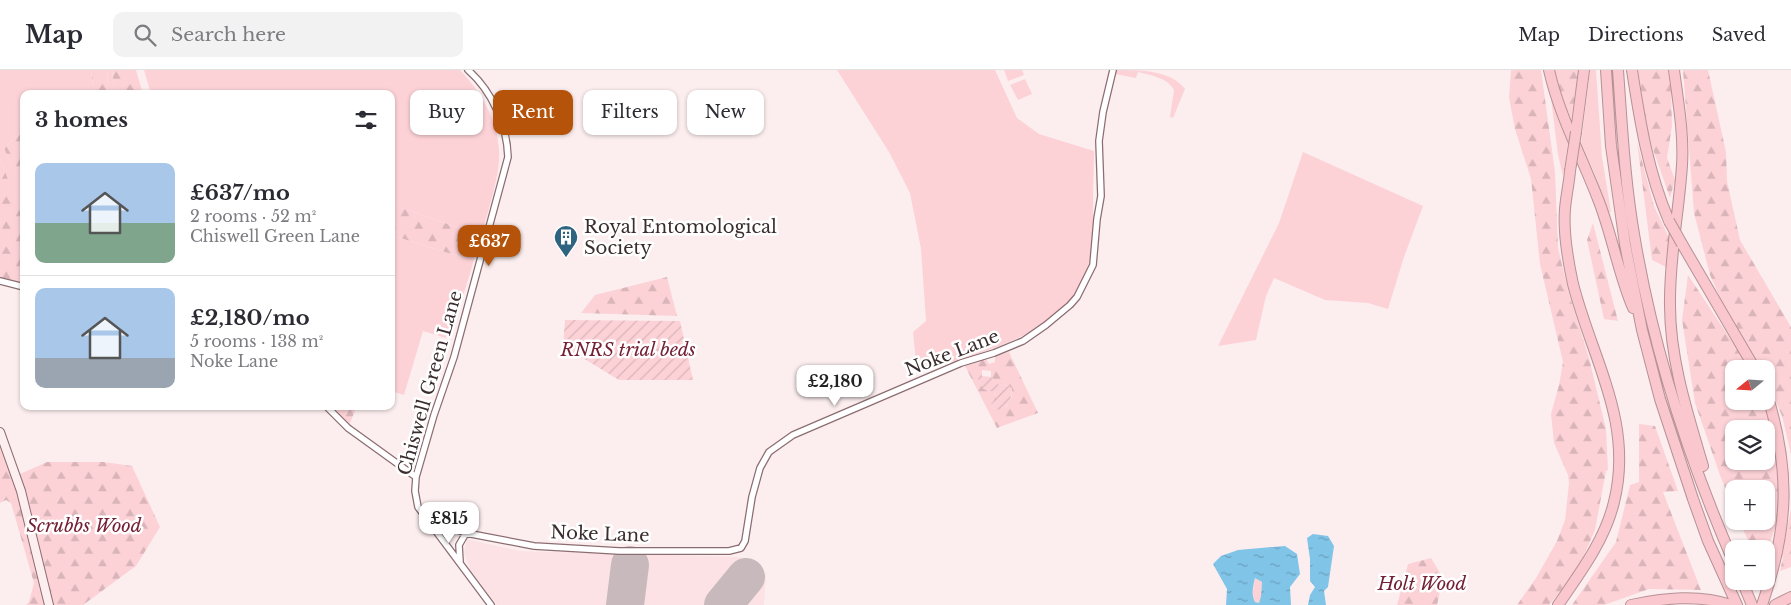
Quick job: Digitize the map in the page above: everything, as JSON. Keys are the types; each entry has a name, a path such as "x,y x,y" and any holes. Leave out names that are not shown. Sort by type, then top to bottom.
{"highway":[{"path":"1549,70 1564,122 1598,199 1610,234 1625,290 1642,330"},
{"path":"1558,605 1596,547 1614,503 1620,467 1620,441 1616,415 1573,284 1567,246 1565,210 1584,70"},
{"path":"1606,70 1611,146 1625,244 1642,330 1660,399 1693,499 1708,541 1737,605"},
{"path":"1618,70 1624,152 1632,220 1652,320 1677,411 1708,502 1725,542"},
{"path":"1632,70 1646,150 1656,188 1669,221 1750,360"},
{"path":"1674,70 1678,96 1682,163 1670,288 1671,328 1689,418 1703,467 1708,502"},
{"path":"1762,605 1772,576 1786,511 1788,476 1784,442 1773,410"},
{"path":"1746,590 1752,605"},
{"path":"1632,605 1660,599 1693,598 1731,605"},
{"path":"1776,605 1788,598"}],"street":[{"name":"Chiswell Green Lane","path":"468,70 478,80 494,104 506,132 508,157 454,358 434,415 416,476 415,500 418,507 491,605"},
{"name":"Noke Lane","path":"426,518 466,534 534,546 619,551 729,551 741,548 745,541 752,497 760,468 769,452 793,436 962,363 1023,341 1064,312 1077,297 1093,265 1101,196 1099,141 1103,112 1114,70"},
{"path":"0,281 20,286"},
{"path":"330,410 348,428 416,476"},
{"path":"0,432 21,491 49,605"},
{"path":"460,562 460,545 466,534"}],"shaded area":[{"path":"467,539 519,551 739,557 766,573 764,605 497,605 470,570 464,552"}],"green space":[{"path":"0,70 91,70 94,90 20,90 20,134 4,148 20,183 20,215 0,158"},
{"path":"91,70 107,70 108,90 94,90"},
{"path":"107,70 112,70 114,90 108,90"},
{"path":"112,70 136,70 142,90 114,90"},
{"path":"144,70 460,70 476,90 410,90 410,135 483,135 483,100 493,121 493,135 497,135 499,160 498,171 480,241 474,240 476,234 395,205 395,90 150,90"},
{"path":"837,70 995,70 1017,118 1039,134 1094,151 1094,236 1089,263 1075,294 1052,319 1016,339 996,347 917,373 913,332 926,321 921,249 910,193 889,152"},
{"path":"1004,70 1022,70 1024,75 1008,81"},
{"path":"1116,70 1155,72 1172,78 1179,83 1185,89 1173,118 1170,117 1174,90 1168,83 1138,72 1136,78 1115,74"},
{"path":"1511,70 1541,70 1555,172 1558,248 1569,294 1589,358 1606,429 1608,470 1606,471 1595,530 1577,571 1549,605 1517,605 1536,578 1557,541 1565,520 1569,483 1568,475 1554,443 1551,414 1563,362 1540,264 1531,179 1515,129 1509,98"},
{"path":"1552,70 1579,70 1570,127"},
{"path":"1590,70 1596,70 1602,157 1611,212 1609,212 1581,144"},
{"path":"1638,70 1668,70 1672,126 1667,158 1675,180 1670,198 1648,135"},
{"path":"1683,70 1708,70 1726,152 1727,181 1740,240 1791,327 1791,454 1782,416 1775,399 1775,360 1756,360 1722,302 1710,275 1694,213"},
{"path":"1025,79 1032,94 1018,100 1010,85"},
{"path":"1551,98 1568,143 1563,176 1558,155"},
{"path":"20,134 20,185 4,148"},
{"path":"1637,142 1654,206 1672,244 1666,267 1652,260"},
{"path":"1303,152 1423,206 1404,257 1388,309 1368,303 1325,300 1274,278 1266,296 1256,340 1218,346 1279,223"},
{"path":"0,158 20,212 20,282 0,277"},
{"path":"395,205 476,234 467,259 395,236"},
{"path":"1593,223 1618,321 1604,319 1587,240"},
{"path":"395,236 467,259 472,246 477,248 464,294 446,338 423,331 404,395 395,392"},
{"path":"1688,275 1744,360 1725,360 1725,410 1767,410 1770,420 1725,420 1725,470 1775,470 1775,439 1779,454 1780,513 1775,528 1775,480 1725,480 1725,488 1695,403 1682,320"},
{"path":"667,277 677,316 581,313 595,295"},
{"name":"RNRS trial beds","path":"565,320 680,321 693,380 619,380 563,346"},
{"path":"1009,352 1038,413 997,428 965,366 986,359 989,364 995,362 995,356","holes":["982,370 991,371 991,377 996,384 1009,386 1012,389 1012,396 1006,407 995,409 991,403 997,400 994,392 989,390 979,372"]},
{"path":"982,370 982,376 991,377 996,384 1009,386 1012,389 1010,401 1002,409 995,409 991,403 997,400 994,392 983,389 978,379 979,372"},
{"path":"335,410 355,410 349,425"},
{"path":"1639,424 1655,426 1678,491 1663,492 1701,590 1649,589 1604,605 1572,605 1616,542 1630,485 1639,482"},
{"name":"Scrubbs Wood","path":"0,433 13,477 47,462 104,462 132,466 160,527 136,566 83,605 26,605 29,602 34,583 11,503 6,500 0,503"},
{"path":"1791,508 1791,567 1780,571 1782,556"},
{"path":"1743,530 1774,530 1771,540 1748,540"},
{"name":"Holt Wood","path":"1431,558 1443,578 1437,605 1397,605 1408,564"},
{"path":"1255,578 1262,582 1259,603 1255,602 1253,596"}],"water":[{"path":"1313,534 1328,536 1334,546 1328,587 1324,591 1326,605 1308,605 1310,595 1315,587 1310,581 1310,559 1307,538"},
{"path":"1285,546 1297,554 1300,574 1290,587 1291,605 1226,605 1227,589 1213,564 1221,556 1238,550","holes":["1255,578 1262,582 1261,596 1259,603 1255,602 1253,587"]}],"runway":[{"path":"625,605 630,565"},
{"path":"723,605 746,577"}],"place":[{"name":"Royal Entomological Society","path":"566,258"}]}
